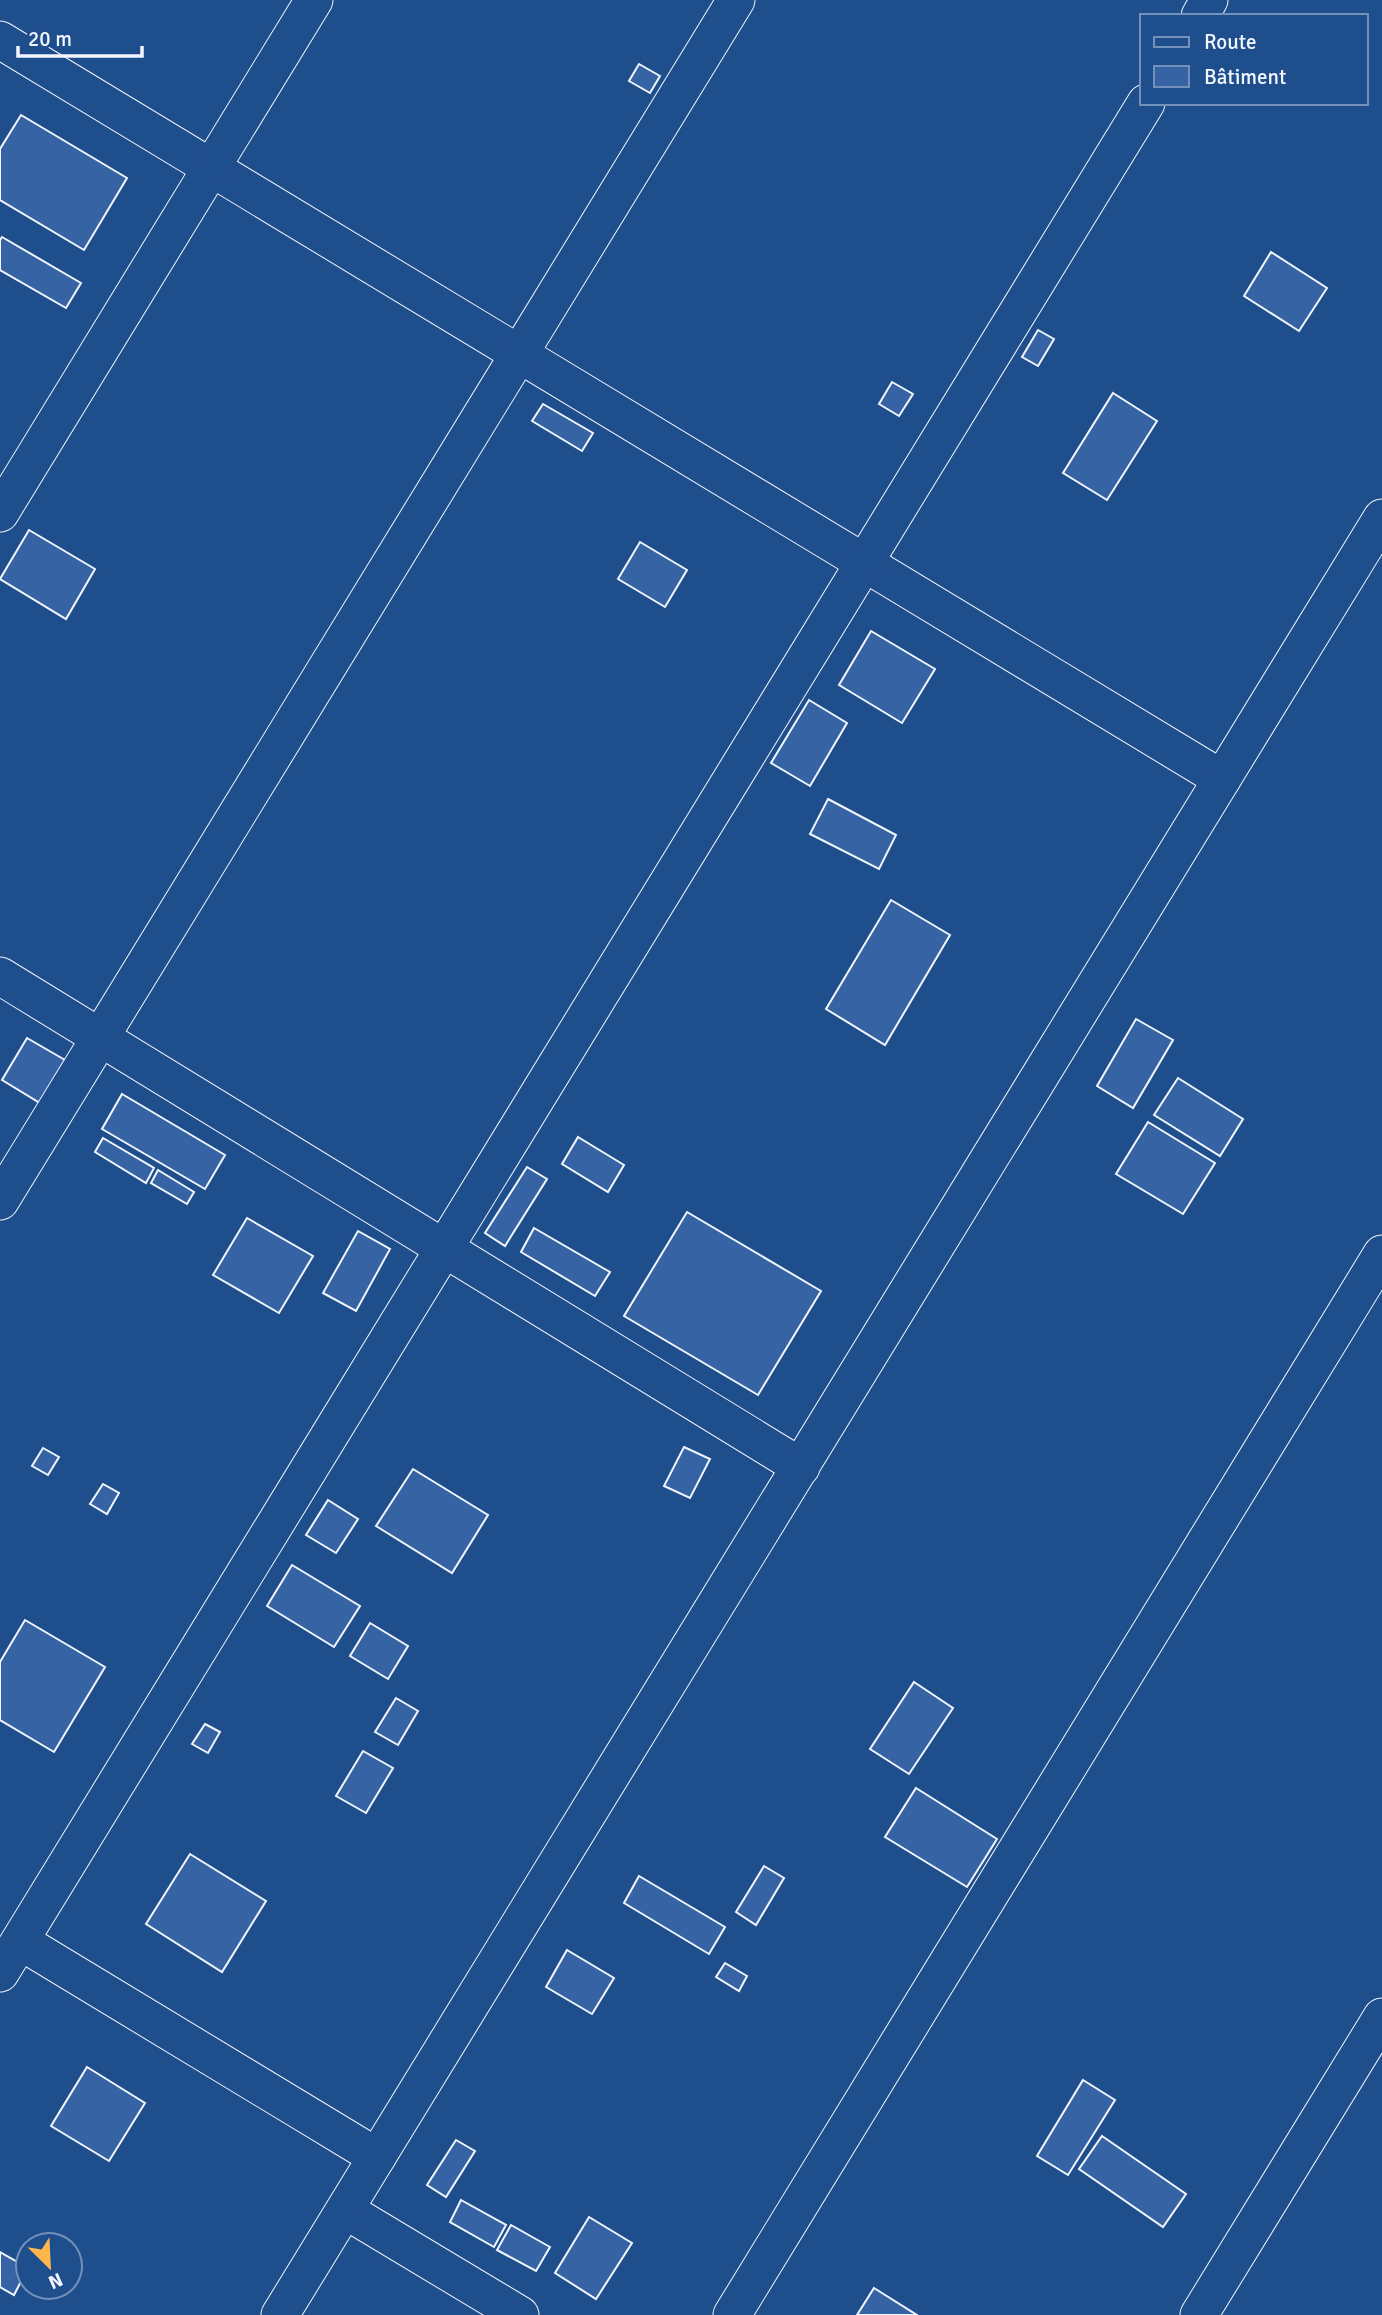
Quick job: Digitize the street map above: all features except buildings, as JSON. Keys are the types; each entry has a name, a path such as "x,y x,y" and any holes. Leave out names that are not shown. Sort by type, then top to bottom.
{"street":[{"path":"0,513 314,0"},
{"path":"0,1201 736,0"},
{"path":"0,40 1222,779"},
{"path":"0,1973 1145,105"},
{"path":"280,2315 1382,518"},
{"path":"0,976 801,1467"},
{"path":"732,2315 1382,1254"},
{"path":"19,1941 377,2157"},
{"path":"1199,2315 1382,2017"},
{"path":"345,2210 520,2315"}]}
